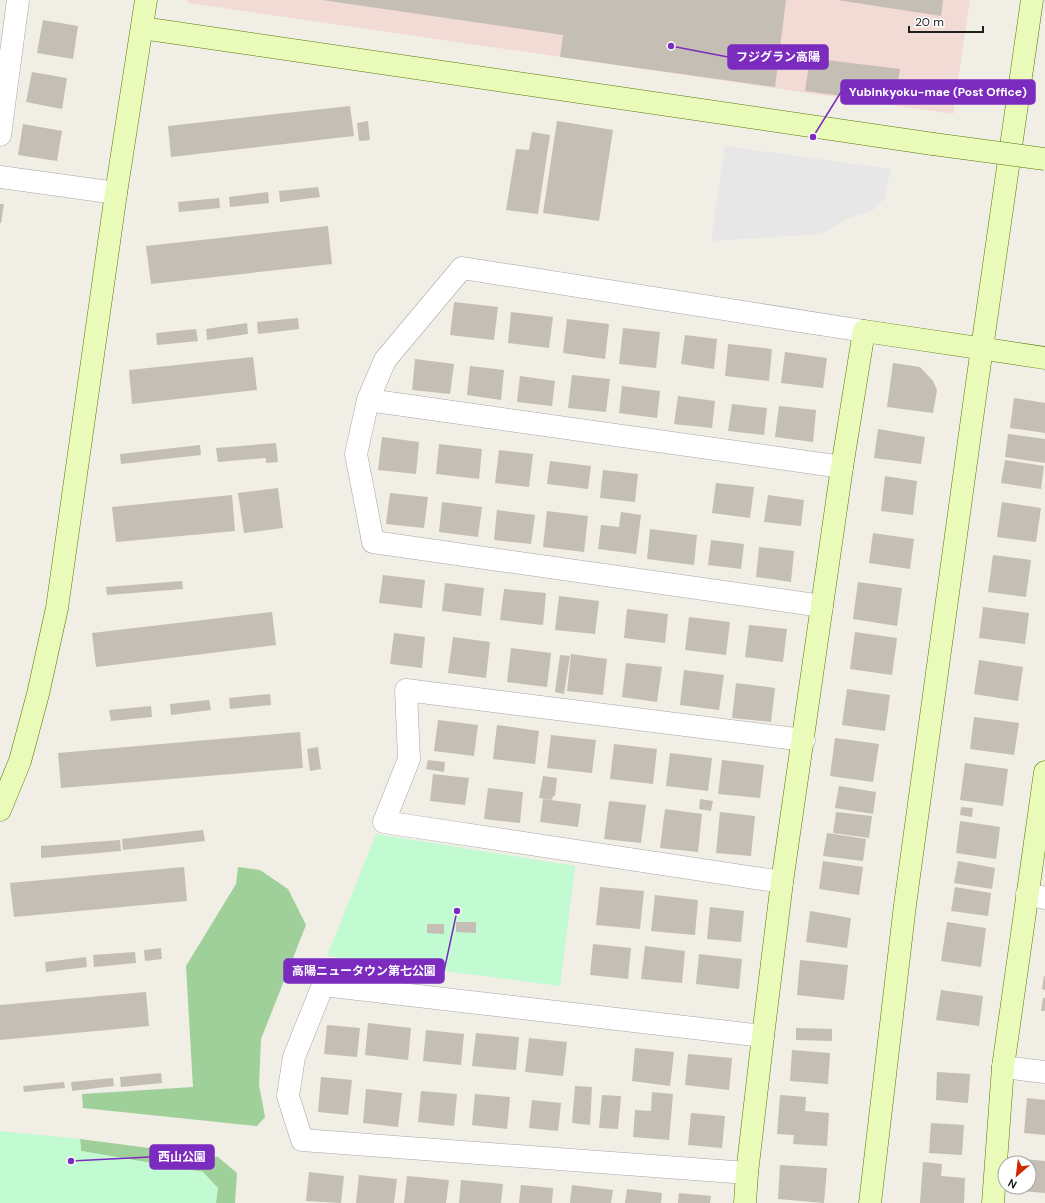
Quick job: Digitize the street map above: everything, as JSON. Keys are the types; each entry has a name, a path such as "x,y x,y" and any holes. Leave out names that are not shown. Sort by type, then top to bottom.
{"street":[{"path":"0,135 3,84 18,0"},
{"path":"0,810 20,761 38,694 57,608 116,193 146,0"},
{"path":"870,1203 905,904 1032,0"},
{"path":"142,28 933,144 1045,159"},
{"path":"0,177 116,193"},
{"path":"822,606 373,542 356,454 368,400 385,360 462,268 1045,358"},
{"path":"745,1203 747,1173 782,882 804,740 842,467 864,331"},
{"path":"368,400 842,467"},
{"path":"782,882 384,822 409,759 406,690 804,740"},
{"path":"993,1203 1003,1067 1036,896 1045,772"},
{"path":"747,1173 302,1140 288,1096 294,1057 324,985 763,1036"},
{"path":"1003,1067 1045,1072"}],"shaded area":[{"path":"187,0 970,0 953,114 189,3"},
{"path":"725,146 891,169 884,199 873,210 849,218 821,234 711,241"}],"green space":[{"path":"376,834 575,866 560,986 327,956"},
{"path":"238,867 260,870 288,889 306,925 261,1039 259,1085 265,1117 257,1126 83,1108 82,1094 193,1087 186,966 236,884"},
{"path":"0,1131 80,1139 81,1151 203,1172 218,1188 216,1203 0,1203"},
{"path":"80,1139 218,1157 237,1173 235,1203 216,1203 217,1188 203,1172 81,1151"}],"building":[{"path":"322,0 786,0 775,87 560,57 563,35"},
{"path":"837,0 943,0 941,16"},
{"path":"43,20 78,26 73,59 37,53"},
{"path":"810,58 900,69 895,103 805,91"},
{"path":"32,72 67,78 62,109 26,102"},
{"path":"350,106 354,136 171,157 168,126"},
{"path":"368,121 370,140 359,141 357,123"},
{"path":"557,121 613,130 599,221 543,213"},
{"path":"23,124 62,131 57,161 18,155"},
{"path":"532,132 550,135 538,214 506,210 516,149 529,150"},
{"path":"318,187 320,197 280,202 279,191"},
{"path":"268,192 269,203 230,207 229,197"},
{"path":"219,198 220,208 179,212 178,202"},
{"path":"0,204 4,204 1,223 0,223"},
{"path":"328,226 332,264 151,284 146,246"},
{"path":"454,302 498,307 494,340 450,335"},
{"path":"511,312 553,317 549,348 508,343"},
{"path":"298,318 299,329 258,334 257,322"},
{"path":"567,319 609,324 605,359 563,353"},
{"path":"247,323 248,334 207,340 206,329"},
{"path":"623,328 660,332 656,368 619,364"},
{"path":"196,329 198,341 157,345 156,333"},
{"path":"685,335 717,339 714,369 681,364"},
{"path":"728,344 772,349 769,381 725,376"},
{"path":"785,352 827,358 823,388 781,383"},
{"path":"253,357 257,390 132,404 129,370"},
{"path":"415,359 454,364 450,394 412,390"},
{"path":"893,363 920,367 933,381 937,390 933,413 887,407"},
{"path":"470,366 504,370 501,400 467,395"},
{"path":"572,375 610,379 606,412 568,408"},
{"path":"520,376 555,381 552,406 517,402"},
{"path":"622,386 660,391 657,418 619,413"},
{"path":"678,396 715,401 712,428 674,424"},
{"path":"1014,398 1045,403 1045,433 1010,428"},
{"path":"732,404 767,408 764,435 728,431"},
{"path":"779,406 816,410 813,442 775,437"},
{"path":"878,429 925,437 921,464 874,458"},
{"path":"1008,434 1045,439 1045,463 1005,457"},
{"path":"382,437 419,442 416,474 378,470"},
{"path":"276,443 278,462 266,463 266,458 218,462 216,448"},
{"path":"439,444 482,449 479,479 436,474"},
{"path":"200,445 201,455 121,464 120,454"},
{"path":"499,450 533,454 529,487 495,483"},
{"path":"1005,460 1044,466 1041,489 1001,483"},
{"path":"550,461 591,466 588,489 547,484"},
{"path":"603,470 638,474 635,502 600,498"},
{"path":"885,476 917,481 913,515 881,511"},
{"path":"716,483 754,487 750,518 712,513"},
{"path":"278,488 283,528 244,533 238,493"},
{"path":"390,493 428,497 424,528 386,524"},
{"path":"232,495 235,531 116,542 112,507"},
{"path":"768,495 804,500 801,526 764,522"},
{"path":"442,502 482,507 478,537 439,532"},
{"path":"1002,502 1041,508 1036,542 997,537"},
{"path":"497,510 535,515 531,544 494,540"},
{"path":"547,511 588,516 584,552 543,547"},
{"path":"621,512 641,515 636,554 598,549 601,525 619,527"},
{"path":"650,529 697,535 694,565 647,559"},
{"path":"873,533 914,539 910,569 869,563"},
{"path":"711,540 744,544 741,569 708,565"},
{"path":"759,547 794,551 791,582 756,577"},
{"path":"993,555 1031,560 1026,597 988,592"},
{"path":"383,575 425,580 422,608 379,603"},
{"path":"182,581 183,589 107,595 106,587"},
{"path":"858,582 902,588 897,626 853,619"},
{"path":"445,583 484,588 481,616 442,611"},
{"path":"504,589 546,593 543,625 500,620"},
{"path":"559,596 599,601 595,634 555,630"},
{"path":"983,607 1029,613 1025,644 979,638"},
{"path":"627,609 668,614 665,643 624,638"},
{"path":"272,612 276,645 96,667 92,633"},
{"path":"689,617 730,622 726,655 685,650"},
{"path":"749,625 787,629 783,662 745,657"},
{"path":"855,632 897,638 892,675 850,669"},
{"path":"394,633 425,637 422,668 390,664"},
{"path":"453,637 490,642 486,678 448,673"},
{"path":"511,648 551,653 547,687 507,682"},
{"path":"571,654 607,659 603,695 567,691"},
{"path":"560,655 570,656 564,694 555,692"},
{"path":"979,660 1023,667 1018,701 974,694"},
{"path":"626,663 662,667 657,702 622,697"},
{"path":"684,670 724,675 719,710 680,705"},
{"path":"736,683 775,688 771,722 732,718"},
{"path":"847,689 890,695 885,731 842,725"},
{"path":"270,694 271,705 230,709 229,698"},
{"path":"209,700 211,710 171,715 170,704"},
{"path":"151,706 152,717 111,721 109,710"},
{"path":"974,717 1019,723 1014,755 970,749"},
{"path":"438,720 478,725 474,756 434,751"},
{"path":"497,725 539,731 535,764 493,759"},
{"path":"300,732 303,768 61,788 58,753"},
{"path":"551,735 596,740 592,773 547,768"},
{"path":"835,738 879,744 873,782 830,776"},
{"path":"614,744 657,749 653,784 610,779"},
{"path":"318,747 321,769 310,771 307,749"},
{"path":"670,753 712,758 708,791 666,786"},
{"path":"428,760 445,762 444,772 426,769"},
{"path":"722,760 764,765 760,798 718,794"},
{"path":"965,763 1008,769 1003,806 960,800"},
{"path":"433,774 469,778 465,805 430,801"},
{"path":"543,776 557,778 555,796 553,796 552,800 539,798"},
{"path":"839,786 876,792 873,814 835,808"},
{"path":"488,788 523,792 520,823 484,819"},
{"path":"543,799 581,804 578,827 540,822"},
{"path":"700,799 713,801 711,811 699,809"},
{"path":"609,801 646,805 641,843 604,839"},
{"path":"961,807 973,808 972,817 960,815"},
{"path":"665,809 702,814 698,852 660,848"},
{"path":"720,812 755,816 751,856 716,853"},
{"path":"836,812 872,816 869,838 833,833"},
{"path":"960,821 1000,827 996,859 956,853"},
{"path":"203,830 205,841 123,850 122,839"},
{"path":"827,833 866,839 863,861 823,856"},
{"path":"120,840 121,851 41,858 41,846"},
{"path":"823,861 863,867 859,895 819,889"},
{"path":"958,861 995,868 992,889 954,883"},
{"path":"184,867 187,901 14,917 10,883"},
{"path":"600,887 644,891 640,929 596,925"},
{"path":"955,887 991,893 988,916 951,911"},
{"path":"655,895 698,900 695,935 651,931"},
{"path":"710,907 744,911 741,942 707,939"},
{"path":"810,911 851,918 847,948 806,942"},
{"path":"456,922 476,922 476,933 456,932"},
{"path":"947,922 986,928 981,967 941,961"},
{"path":"427,924 444,924 444,934 427,933"},
{"path":"593,944 631,948 628,979 590,975"},
{"path":"645,946 685,951 682,983 641,979"},
{"path":"161,948 162,959 145,961 144,950"},
{"path":"135,952 136,963 94,967 93,955"},
{"path":"699,954 742,959 739,989 696,984"},
{"path":"86,957 87,967 46,972 45,962"},
{"path":"800,960 848,965 844,1000 797,995"},
{"path":"1045,976 1045,990 1042,989"},
{"path":"941,990 983,996 979,1026 936,1020"},
{"path":"146,992 149,1026 0,1040 0,1005"},
{"path":"1043,998 1045,998 1045,1011 1041,1011"},
{"path":"368,1023 411,1028 408,1060 365,1055"},
{"path":"327,1025 360,1028 357,1057 324,1054"},
{"path":"796,1028 832,1029 832,1041 796,1040"},
{"path":"426,1030 464,1034 461,1065 423,1061"},
{"path":"476,1033 519,1037 516,1070 472,1066"},
{"path":"529,1038 567,1042 563,1076 525,1072"},
{"path":"635,1048 674,1052 670,1086 632,1081"},
{"path":"792,1050 830,1053 828,1084 790,1081"},
{"path":"688,1054 732,1058 729,1090 685,1085"},
{"path":"937,1072 970,1074 968,1103 936,1100"},
{"path":"161,1073 162,1083 121,1087 120,1077"},
{"path":"321,1077 352,1080 348,1115 318,1112"},
{"path":"113,1078 114,1086 72,1091 71,1082"},
{"path":"64,1082 65,1088 24,1092 23,1086"},
{"path":"575,1086 592,1087 590,1125 572,1123"},
{"path":"366,1089 402,1093 398,1127 363,1123"},
{"path":"421,1091 457,1094 454,1126 418,1122"},
{"path":"652,1092 673,1094 669,1140 633,1137 635,1110 651,1111"},
{"path":"475,1094 510,1097 507,1129 472,1125"},
{"path":"602,1095 621,1096 618,1129 599,1128"},
{"path":"780,1095 806,1097 805,1111 829,1113 827,1146 793,1144 794,1135 777,1134"},
{"path":"1027,1098 1045,1100 1045,1135 1024,1133"},
{"path":"532,1100 561,1103 558,1131 529,1128"},
{"path":"691,1113 725,1116 722,1148 688,1145"},
{"path":"931,1123 964,1125 962,1155 929,1153"},
{"path":"1037,1160 1045,1161 1045,1193 1037,1192"},
{"path":"923,1162 942,1164 941,1176 965,1178 964,1203 920,1203"},
{"path":"780,1165 827,1168 824,1203 778,1199"},
{"path":"309,1172 344,1176 341,1203 306,1201"},
{"path":"359,1175 397,1179 394,1203 356,1203"},
{"path":"407,1176 449,1180 446,1203 404,1203"},
{"path":"461,1180 503,1184 501,1203 459,1203"},
{"path":"521,1185 553,1188 552,1203 519,1203"},
{"path":"572,1185 613,1190 611,1203 570,1203"},
{"path":"627,1189 662,1193 661,1203 625,1203"},
{"path":"679,1193 711,1196 710,1203 678,1203"}],"place":[{"name":"フジグラン高陽","path":"671,46"},
{"name":"Yubinkyoku-mae (Post Office)","path":"813,137"},
{"name":"高陽ニュータウン第七公園","path":"457,911"},
{"name":"西山公園","path":"71,1161"}]}
